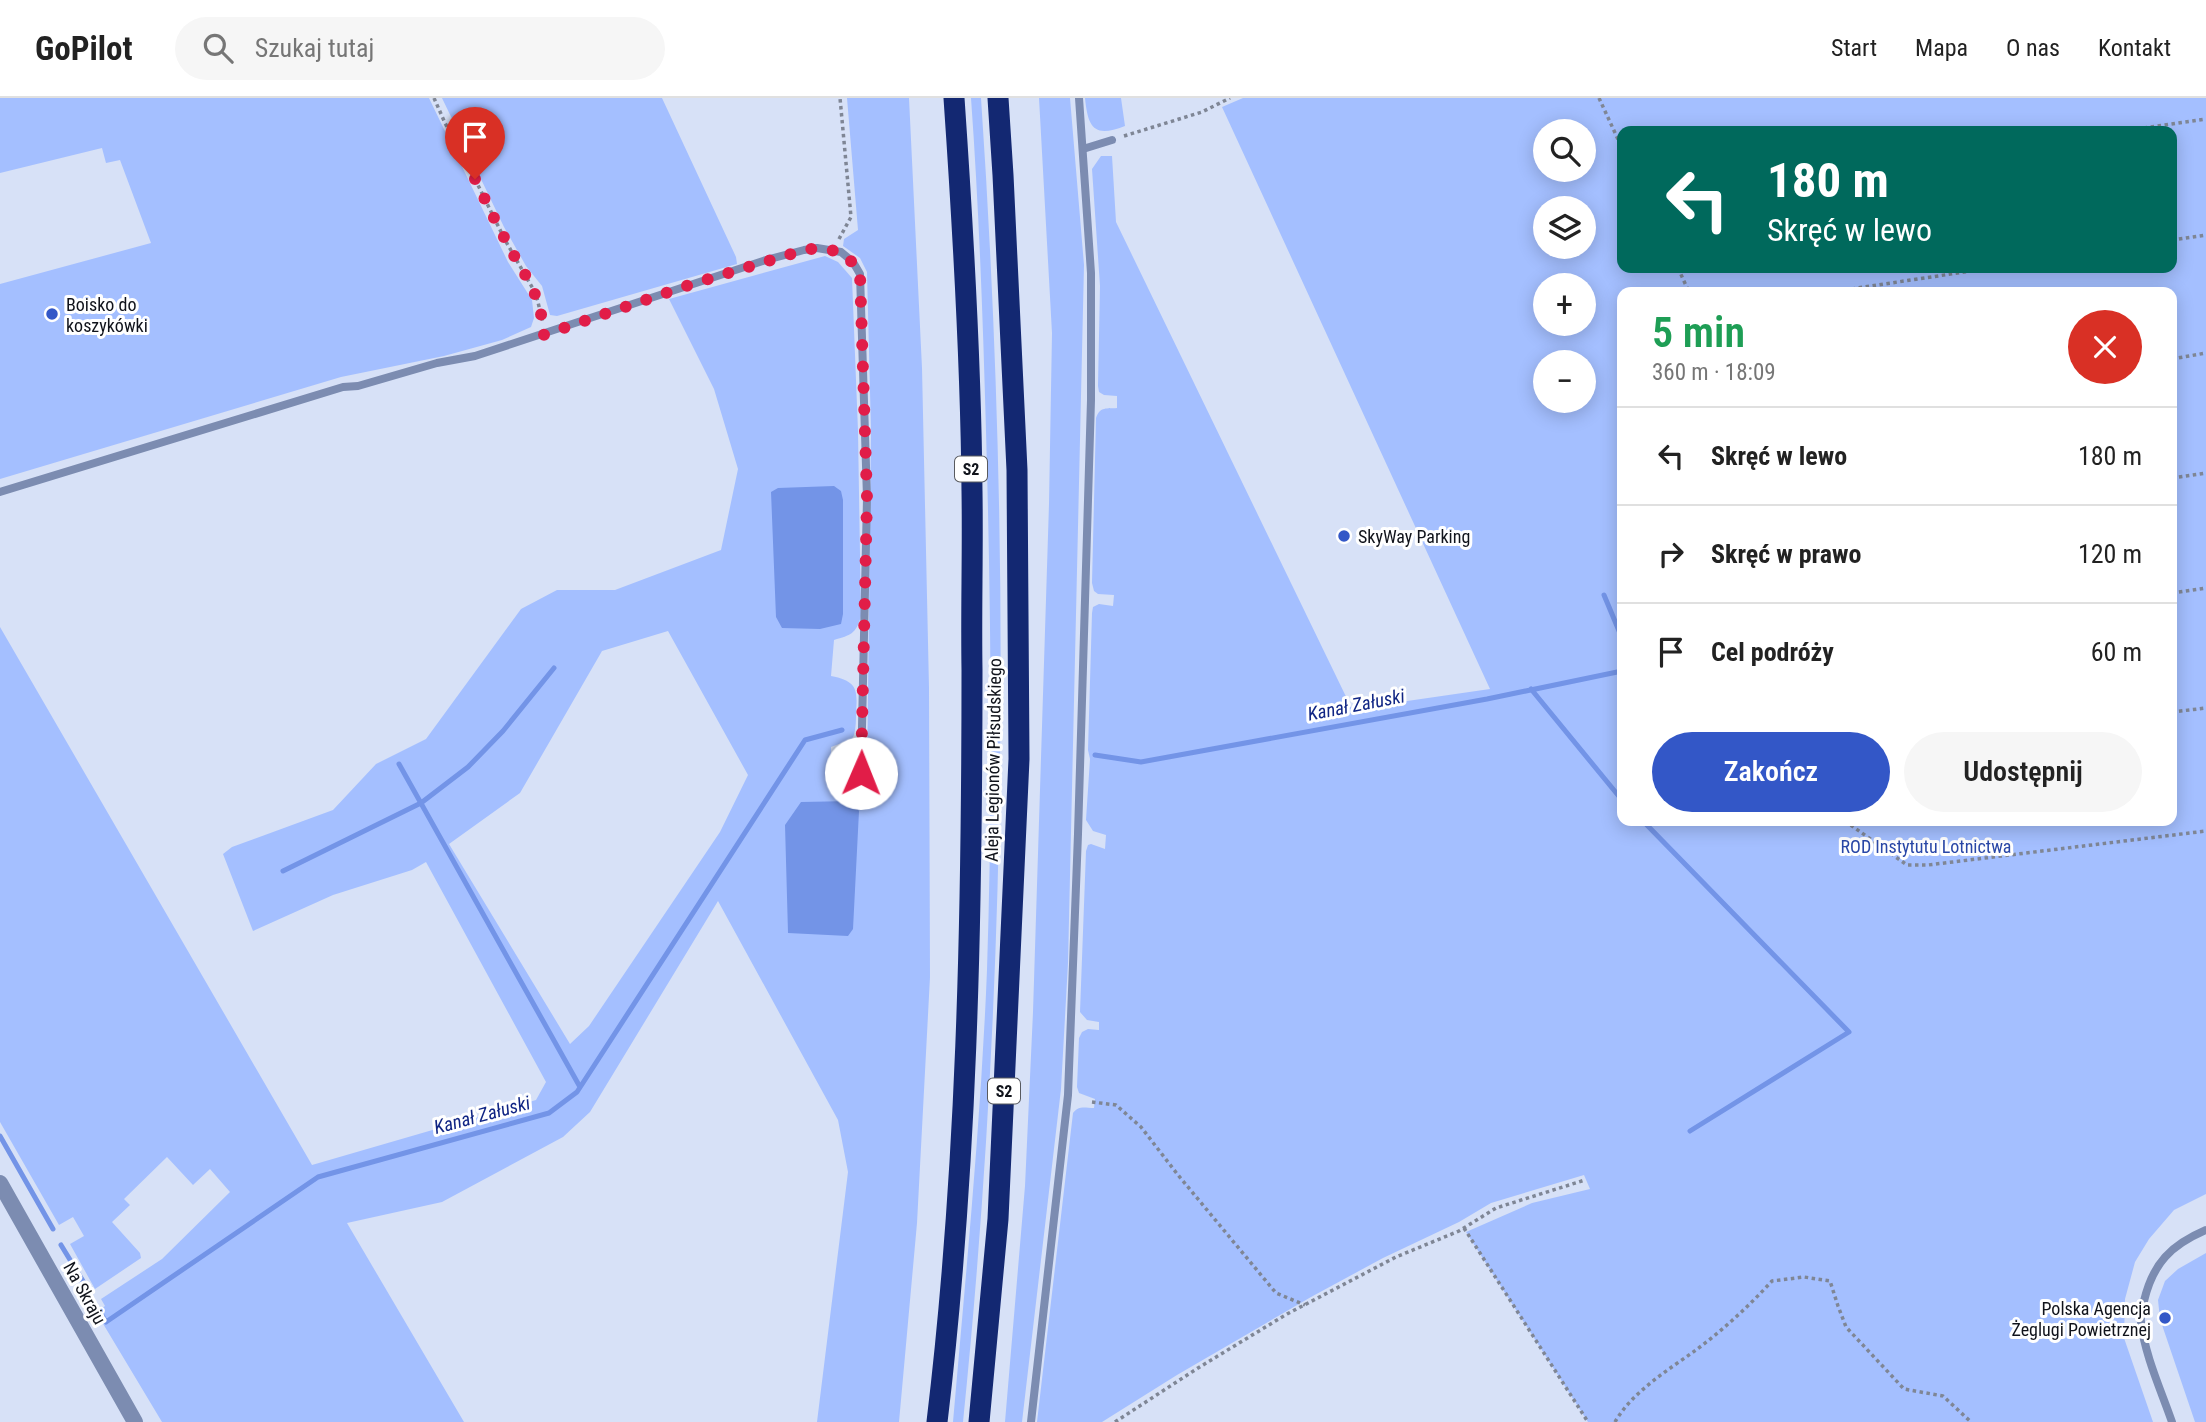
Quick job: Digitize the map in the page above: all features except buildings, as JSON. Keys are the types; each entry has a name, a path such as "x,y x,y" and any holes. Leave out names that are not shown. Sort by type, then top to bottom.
{"highway":[{"name":"Aleja Legionów Piłsudskiego","path":"937,1422 960,1140 972,841 972,489 954,98"},
{"name":"Aleja Legionów Piłsudskiego","path":"979,1422 998,1219 1019,759 1017,470 998,98"}],"street":[{"name":"Na Skraju","path":"0,1183 135,1422"}],"lane":[{"path":"1031,1422 1067,1109 1069,1068 1091,400 1090,273 1079,98"},
{"path":"1083,149 1112,140"},
{"path":"0,492 343,387 358,386 438,363 475,356 766,260 817,248 841,252 853,261 860,274 867,498 861,773"},
{"path":"2172,1422 2150,1359 2140,1320 2151,1277 2160,1262 2180,1242 2206,1230"}],"path":[{"path":"434,98 505,240 536,294 543,316 543,335"},
{"path":"832,250 851,217 840,98"},
{"path":"1112,140 1202,112 1230,98"},
{"path":"1599,98 1617,137"},
{"path":"2158,126 2206,119"},
{"path":"2177,239 2206,235"},
{"path":"1864,287 1958,273"},
{"path":"2177,358 2206,353"},
{"path":"2177,477 2206,473"},
{"path":"2177,592 2206,588"},
{"path":"2177,711 2206,708"},
{"path":"1852,826 1907,864 1928,865 2206,831"},
{"path":"1091,1102 1116,1105 1140,1126 1276,1293 1304,1305"},
{"path":"1115,1422 1198,1368 1304,1305 1396,1257 1464,1228 1496,1208 1585,1180"},
{"path":"1464,1228 1588,1422"},
{"path":"1615,1422 1652,1382 1698,1348 1752,1302 1772,1281 1804,1277 1830,1281 1846,1326 1905,1389 1943,1396 1971,1422"}],"green space":[{"path":"0,98 429,98 508,262 532,300 534,318 531,327 502,340 444,356 341,377 0,479 0,284 151,243 120,160 106,163 102,148 0,173"},
{"path":"442,98 662,98 737,264 557,316 550,315 542,286 526,266 504,227"},
{"path":"847,98 909,98 922,368 929,688 930,977 917,1223 899,1422 817,1422 848,1172 838,1120 718,901 590,1112 563,1137 442,1202 347,1223 464,1422 162,1422 96,1312 105,1306 101,1299 162,1259 230,1192 210,1169 193,1185 167,1157 124,1199 130,1205 112,1222 140,1253 141,1258 95,1289 70,1244 84,1236 73,1217 59,1225 0,1122 0,627 312,1165 536,1100 546,1082 426,862 412,870 333,895 253,931 223,854 232,847 333,810 376,764 426,739 521,609 557,590 615,590 721,550 738,469 714,389 669,299 825,256 838,262 852,278 861,616 852,633 834,640 831,676 846,680 854,687 857,704 852,739 831,747 832,781 867,782 871,431 867,272 860,258 843,246 844,239 858,230","holes":["668,631 748,775 720,832 589,1026 570,1044 449,844 520,793 602,651"]},
{"path":"971,98 981,98 991,263 997,429 1000,760 989,1092 978,1257 963,1422 953,1422 981,1083 987,970 991,768 986,431"},
{"path":"1039,98 1070,98 1084,265 1068,963 1061,1089 1022,1422 1005,1422 1025,1186 1049,504 1052,333"},
{"path":"1085,98 1121,98 1125,126 1106,131 1094,128 1088,117"},
{"name":"ROD Instytutu Lotnictwa","path":"1243,98 2206,98 2206,1194 2174,1210 2149,1239 2135,1262 2125,1299 2124,1338 2153,1422 1588,1422 1466,1232 1532,1203 1590,1189 1584,1175 1491,1203 1459,1222 1383,1258 1177,1375 1102,1422 1037,1422 1073,1113 1080,1108 1094,1108 1095,1099 1079,1093 1077,1087 1079,1038 1082,1032 1088,1029 1099,1030 1099,1022 1087,1020 1080,1012 1086,851 1091,844 1105,849 1106,835 1093,831 1086,820 1090,759 1088,750 1092,613 1093,607 1099,604 1113,606 1114,595 1098,594 1092,583 1096,418 1102,410 1117,408 1117,396 1104,395 1099,392 1098,386 1100,286 1092,169 1101,156 1112,156 1116,222 1352,709 1490,689 1222,107"},
{"path":"2206,1253 2206,1422 2195,1422 2160,1319 2158,1300 2165,1281 2178,1269"}],"shaded area":[{"path":"834,486 841,491 843,500 841,624 820,629 782,628 776,617 771,492 778,488"},
{"path":"853,801 859,811 853,929 848,936 788,933 785,825 801,802"}],"waterway":[{"name":"Kanał Załuski","path":"1604,595 1617,626"},
{"path":"283,871 421,803 468,767 503,731 554,668"},
{"name":"Kanał Załuski","path":"1095,755 1141,762 1487,699 1617,672"},
{"path":"1531,689 1617,794"},
{"name":"Kanał Załuski","path":"100,1312 106,1322 318,1177 549,1113 577,1092 805,740 842,730"},
{"path":"399,764 580,1087"},
{"path":"1648,826 1849,1032 1690,1131"},
{"path":"0,1136 53,1229"},
{"path":"61,1245 86,1286"}],"place":[{"name":"Boisko do koszykówki","path":"52,314"},
{"name":"SkyWay Parking","path":"1344,536"},
{"name":"Polska Agencja Żeglugi Powietrznej","path":"2165,1318"}],"route":[{"path":"475,179 536,294 543,316 543,335 689,285 804,250 817,248 841,252 853,261 860,274 867,498 861,773"}]}
